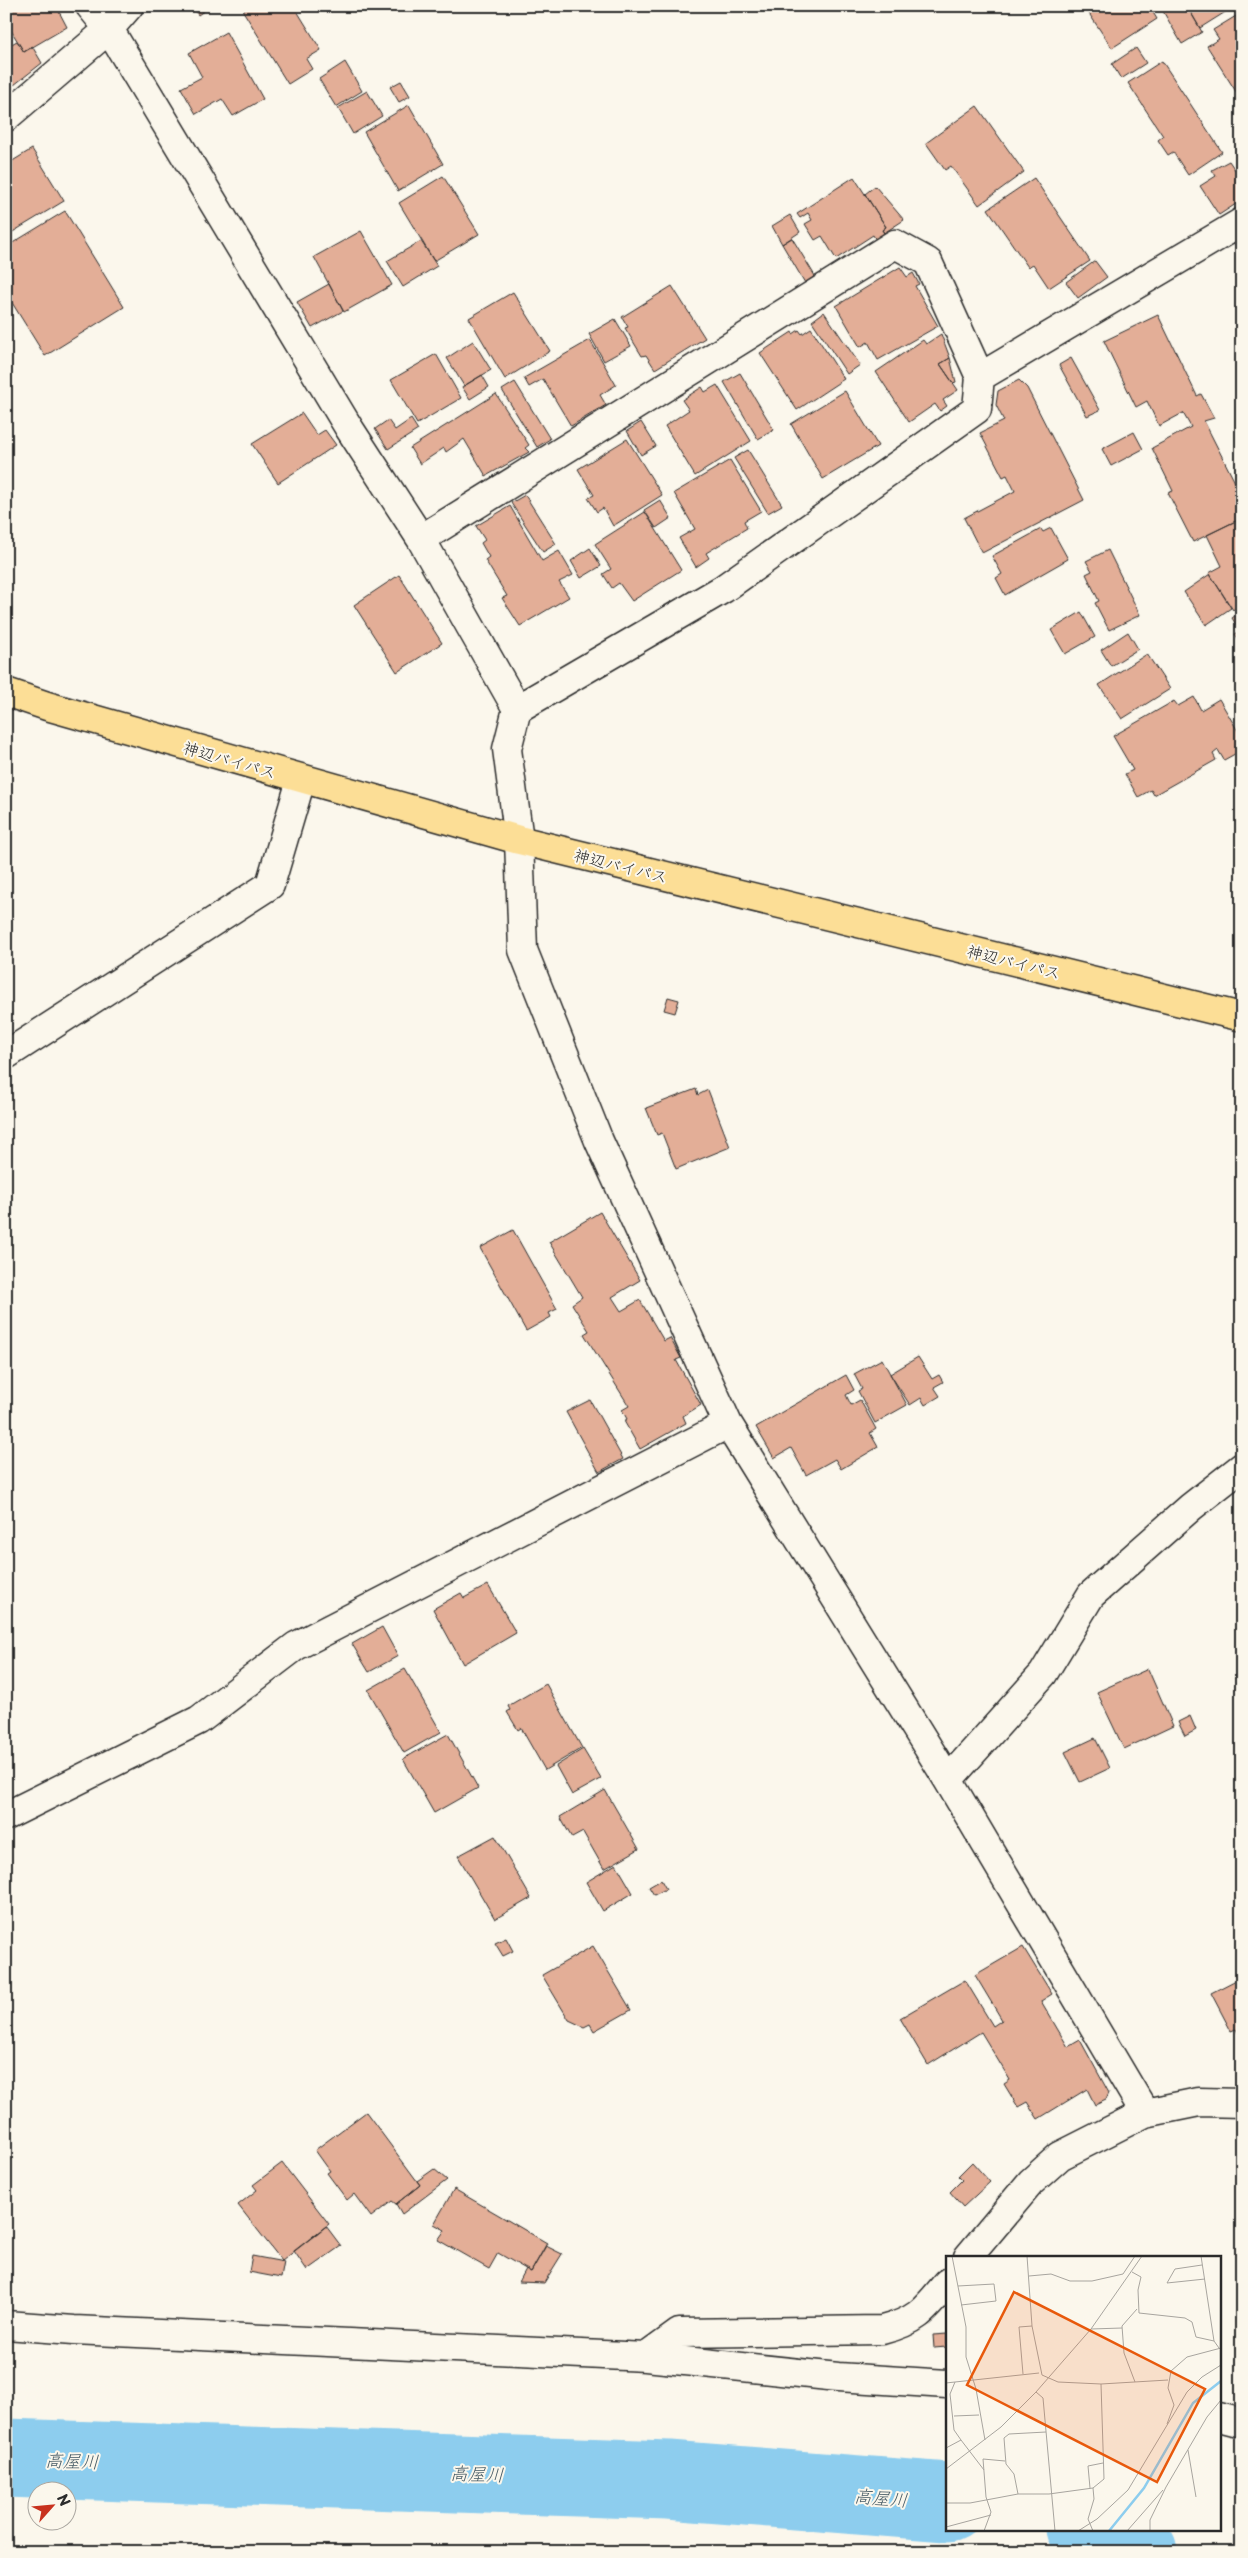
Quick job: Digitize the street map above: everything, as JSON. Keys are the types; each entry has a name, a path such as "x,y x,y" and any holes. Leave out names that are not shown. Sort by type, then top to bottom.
{"highway":[{"name":"神辺バイパス","path":"6,692 47,706 301,780 519,840 1242,1017"}],"street":[{"path":"90,6 109,29 350,428 421,539 517,709 507,749 519,840 523,950 599,1141 728,1424 948,1780 1145,2113"},
{"path":"6,117 109,29 129,6"},
{"path":"980,377 1242,222"},
{"path":"421,539 895,244 928,262 980,377 977,410 723,589 517,709"},
{"path":"6,1055 270,884 301,780"},
{"path":"6,1816 199,1720 296,1646 728,1424"},
{"path":"948,1780 1043,1674 1091,1594 1191,1507 1242,1467"},
{"path":"969,2256 1031,2182 1060,2156 1145,2113 1199,2102 1242,2103"},
{"path":"646,2357 679,2333 882,2330 907,2324 929,2305 946,2284"},
{"path":"6,2325 74,2330 646,2357 838,2377 946,2384"},
{"path":"1220,2417 1242,2423"}],"building":[{"path":"6,6 56,6 67,27 24,52 6,22"},
{"path":"192,6 211,6 198,15"},
{"path":"251,6 294,6 321,50 306,59 312,69 288,84 243,11"},
{"path":"1084,6 1149,6 1157,19 1112,48"},
{"path":"1160,6 1187,6 1202,32 1182,44"},
{"path":"1187,6 1235,6 1200,28"},
{"path":"1236,16 1242,25 1242,101 1207,46 1219,39 1213,30"},
{"path":"226,32 263,99 233,116 222,99 196,114 181,88 202,77 189,53"},
{"path":"17,41 24,52 32,46 42,63 14,85 6,72 6,47"},
{"path":"1136,48 1146,63 1121,79 1112,64"},
{"path":"1162,61 1222,152 1188,175 1173,152 1168,155 1158,140 1163,136 1128,83"},
{"path":"345,62 362,91 336,107 319,79"},
{"path":"401,81 410,96 399,102 390,87"},
{"path":"367,91 382,116 353,134 338,108"},
{"path":"409,105 443,164 398,191 364,132"},
{"path":"977,106 1024,172 979,205 951,166 945,170 926,143"},
{"path":"32,149 64,201 6,236 6,165"},
{"path":"1229,161 1242,180 1242,200 1219,215 1200,186 1216,176 1212,170"},
{"path":"443,176 479,234 434,261 399,203"},
{"path":"854,177 886,227 882,230 885,234 876,240 873,235 836,259 822,236 815,240 805,224 812,220 808,213 800,218 797,214"},
{"path":"1034,178 1090,261 1049,288 1033,264 1028,267 988,209"},
{"path":"875,186 904,220 884,233 882,230 886,227 865,194"},
{"path":"65,211 124,307 45,356 6,293 6,247"},
{"path":"790,215 800,232 782,244 772,226"},
{"path":"361,231 392,285 344,312 314,257"},
{"path":"792,238 815,276 805,283 782,244"},
{"path":"421,241 437,266 403,287 387,261"},
{"path":"1095,261 1107,277 1078,298 1066,282"},
{"path":"900,267 907,277 913,273 919,284 915,286 938,326 878,360 868,342 860,347 836,306"},
{"path":"329,284 343,311 312,328 297,302"},
{"path":"672,286 705,338 655,369 646,355 642,356 625,328 628,327 622,317"},
{"path":"513,292 550,351 505,379 469,318"},
{"path":"824,312 860,365 847,374 812,321"},
{"path":"1158,315 1197,396 1201,394 1214,418 1204,421 1242,496 1242,518 1193,542 1168,493 1173,491 1152,448 1191,427 1183,413 1159,426 1147,401 1136,407 1104,341"},
{"path":"615,319 631,346 604,361 589,334"},
{"path":"811,328 844,379 797,410 760,353 792,332 793,334 799,330 802,334"},
{"path":"941,334 950,358 940,364 958,390 943,400 947,406 940,411 935,404 909,422 876,372 923,340 926,344"},
{"path":"590,340 616,385 600,395 606,405 571,426 543,379 529,387 524,378"},
{"path":"473,341 491,370 464,386 447,358"},
{"path":"436,354 461,398 417,424 391,380"},
{"path":"950,358 956,382 953,383 940,364"},
{"path":"1071,358 1100,410 1087,416 1059,365"},
{"path":"740,373 774,430 758,439 724,382"},
{"path":"482,375 489,387 470,399 462,387"},
{"path":"1019,380 1027,388 1084,500 982,553 964,518 1015,491 1007,475 1003,477 980,433 1004,421 996,405 998,391"},
{"path":"515,382 550,439 537,447 502,390"},
{"path":"717,385 751,441 695,476 665,426 689,410 682,400 702,387 705,392"},
{"path":"845,391 878,446 823,479 791,424"},
{"path":"496,394 529,445 525,448 529,452 486,476 464,439 446,452 444,448 420,464 410,448"},
{"path":"302,413 317,435 325,430 336,445 278,483 252,444"},
{"path":"411,419 418,430 388,449 375,429 388,420 395,430"},
{"path":"641,422 656,446 641,455 627,431"},
{"path":"1134,432 1143,449 1111,466 1102,449"},
{"path":"627,439 662,495 613,526 603,508 597,512 588,498 594,495 578,469"},
{"path":"748,450 782,505 768,513 734,458"},
{"path":"730,460 761,511 744,521 747,528 706,553 709,558 696,567 679,538 695,529 674,493"},
{"path":"525,495 556,544 543,552 511,503"},
{"path":"660,500 671,518 656,528 644,510"},
{"path":"510,506 542,561 559,551 573,575 559,582 569,597 520,626 502,598 507,596 485,560 489,557 481,543 485,540 476,526"},
{"path":"645,512 681,570 632,601 619,583 612,588 603,574 611,569 595,544"},
{"path":"1242,518 1242,645 1235,634 1240,631 1232,618 1239,613 1236,607 1233,610 1209,573 1222,566 1207,535"},
{"path":"1051,528 1068,559 1005,595 996,578 1002,574 992,556 1041,529 1043,532"},
{"path":"590,548 601,566 581,578 571,561"},
{"path":"1108,550 1140,615 1109,630 1095,603 1099,601 1086,574 1092,571 1086,561"},
{"path":"1210,574 1231,608 1206,625 1184,592"},
{"path":"399,575 442,643 397,672 354,605"},
{"path":"1081,612 1095,637 1065,654 1051,630"},
{"path":"1128,632 1138,649 1111,666 1101,650"},
{"path":"1147,654 1170,689 1122,719 1099,685"},
{"path":"1194,697 1201,710 1219,699 1242,738 1242,750 1224,760 1218,750 1213,754 1216,760 1154,795 1151,790 1138,797 1125,774 1133,770 1113,736 1174,701 1178,706"},
{"path":"668,997 679,1000 675,1013 664,1010"},
{"path":"696,1089 698,1095 708,1090 730,1147 676,1169 662,1133 657,1135 646,1108"},
{"path":"600,1212 640,1280 612,1297 621,1311 640,1300 664,1341 670,1338 681,1358 676,1360 701,1405 683,1416 686,1423 640,1449 624,1421 627,1419 622,1410 629,1406 584,1334 589,1331 572,1304 582,1297 549,1242"},
{"path":"513,1230 557,1309 549,1313 551,1317 526,1331 480,1248"},
{"path":"918,1357 932,1379 939,1375 943,1382 934,1387 940,1396 925,1405 921,1398 910,1405 890,1374"},
{"path":"882,1359 907,1405 875,1423 858,1391 862,1389 854,1374"},
{"path":"846,1375 854,1390 846,1395 851,1405 860,1400 876,1429 870,1433 878,1447 841,1469 835,1459 806,1475 791,1448 774,1458 756,1427"},
{"path":"590,1400 623,1459 599,1472 566,1412"},
{"path":"488,1585 516,1633 463,1664 433,1609 461,1593 464,1598"},
{"path":"382,1627 398,1656 369,1672 352,1644"},
{"path":"405,1669 441,1732 404,1753 368,1690"},
{"path":"1148,1669 1173,1726 1124,1749 1097,1692"},
{"path":"546,1684 582,1748 545,1770 521,1728 518,1730 507,1712 510,1710 508,1706"},
{"path":"1190,1716 1196,1730 1185,1736 1178,1722"},
{"path":"448,1734 478,1788 434,1813 403,1759"},
{"path":"1095,1738 1110,1768 1080,1782 1065,1752"},
{"path":"583,1749 601,1779 572,1795 556,1766"},
{"path":"605,1790 639,1849 604,1869 583,1832 572,1838 560,1817"},
{"path":"495,1836 531,1898 495,1919 458,1856"},
{"path":"616,1864 633,1893 603,1911 586,1882"},
{"path":"661,1880 666,1889 654,1895 649,1887"},
{"path":"506,1938 513,1951 503,1956 495,1943"},
{"path":"593,1946 631,2010 594,2031 590,2024 584,2027 569,2020 542,1975"},
{"path":"1023,1947 1052,1994 1041,2001 1068,2047 1080,2040 1109,2093 1106,2100 1095,2105 1087,2089 1038,2119 1027,2102 1018,2107 1004,2084 1010,2080 981,2032 928,2065 900,2018 965,1980 993,2026 1002,2020 975,1975"},
{"path":"1242,1977 1242,2041 1236,2029 1231,2031 1211,1993"},
{"path":"366,2112 420,2185 396,2204 392,2201 371,2217 354,2194 347,2200 327,2173 330,2171 315,2150"},
{"path":"972,2162 990,2182 963,2207 950,2192 962,2180 958,2176"},
{"path":"282,2163 329,2224 282,2261 238,2205 257,2190 253,2185"},
{"path":"434,2169 447,2180 402,2214 396,2204 420,2185 417,2181"},
{"path":"454,2189 547,2243 531,2272 498,2253 489,2269 438,2240 445,2230 434,2224"},
{"path":"326,2226 341,2246 307,2270 294,2251"},
{"path":"546,2246 562,2254 544,2283 519,2282 526,2269 531,2272"},
{"path":"252,2256 284,2262 281,2278 249,2272"},
{"path":"946,2334 946,2347 934,2348 933,2335"}],"waterway":[{"name":"高屋川","path":"6,2458 669,2480 946,2502"},
{"name":"高屋川","path":"1087,2530 1138,2552"}]}
